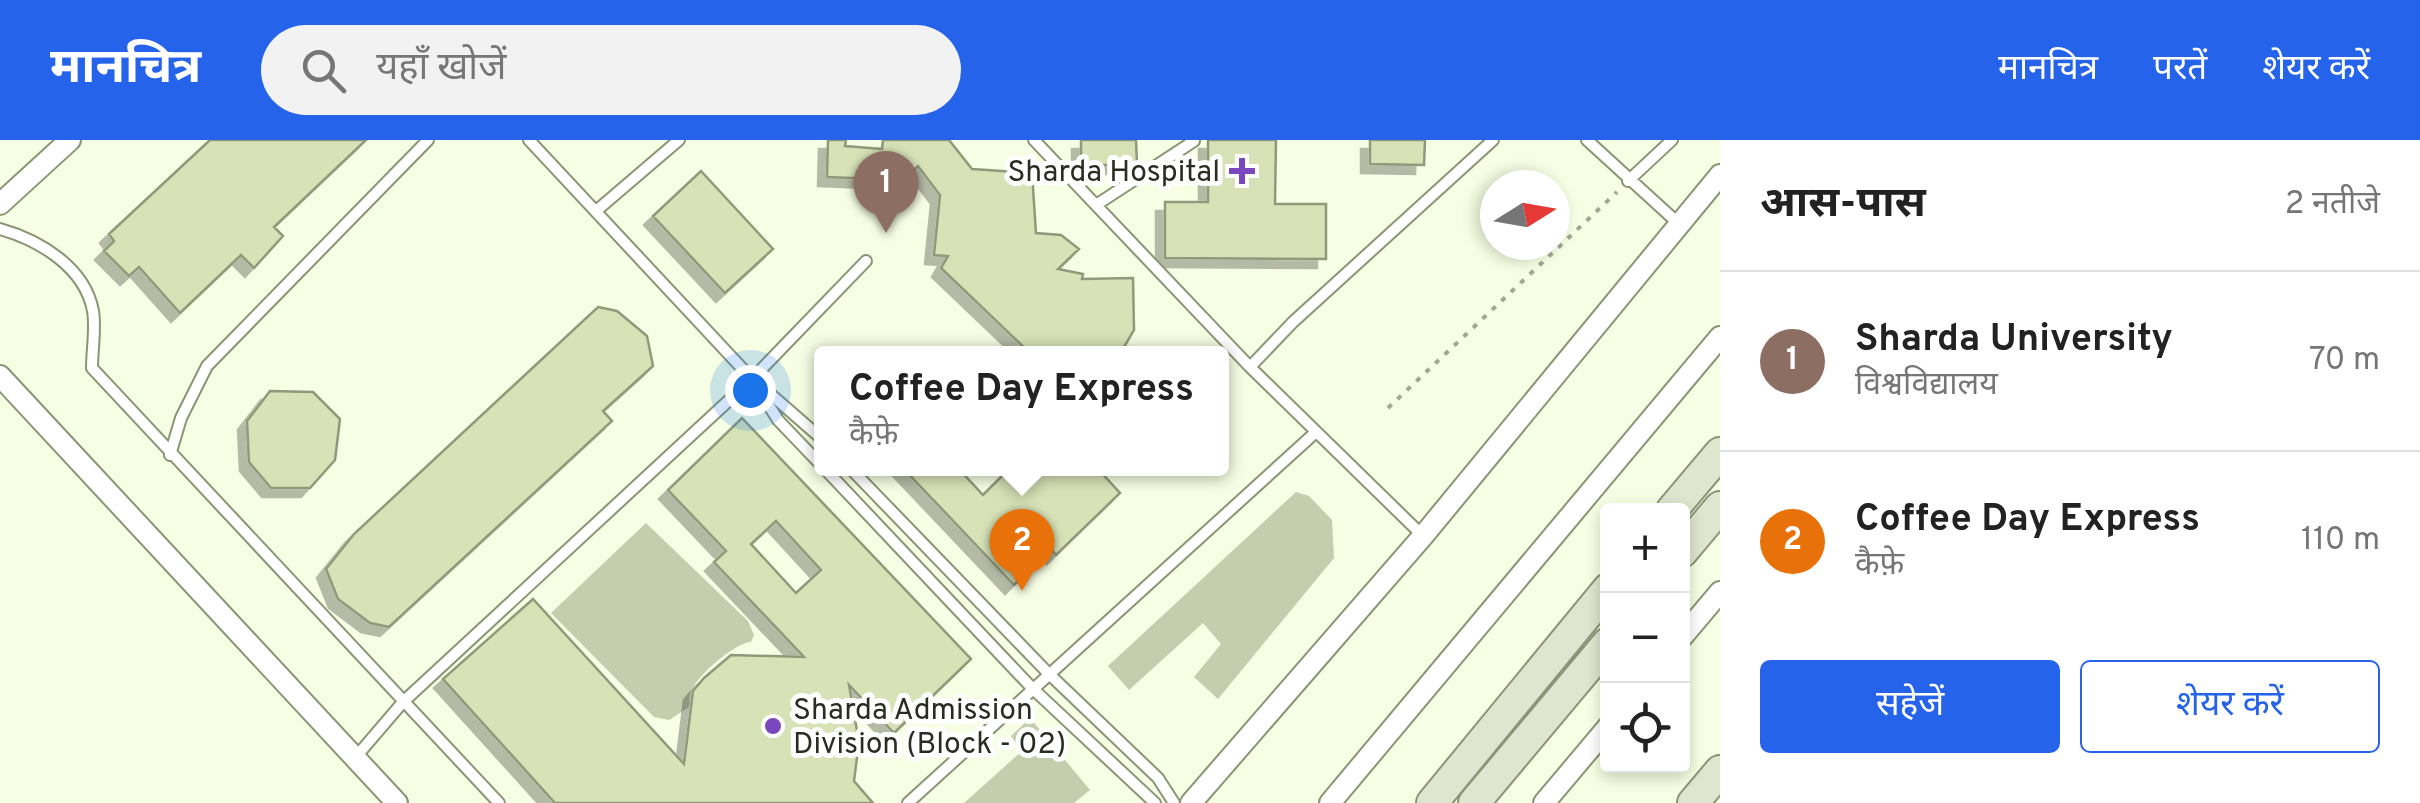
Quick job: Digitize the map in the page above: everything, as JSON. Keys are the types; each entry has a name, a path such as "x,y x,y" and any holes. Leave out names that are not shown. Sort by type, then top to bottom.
{"street":[{"path":"0,204 70,140"},
{"path":"1191,803 1423,536 1720,176"},
{"path":"1330,803 1720,338"},
{"path":"0,376 397,803"},
{"path":"1678,503 1720,453"},
{"path":"1690,543 1720,507"},
{"path":"1690,628 1720,592"},
{"path":"1432,803 1606,593"},
{"path":"1474,803 1600,653"},
{"path":"1544,803 1600,736"},
{"path":"1693,803 1720,770"}],"lane":[{"path":"170,455 181,418 208,366 428,140"},
{"path":"529,140 752,379 814,433"},
{"path":"596,211 679,140"},
{"path":"1034,140 1250,366 1423,536"},
{"path":"1250,366 1493,140"},
{"path":"1628,182 1672,140"},
{"path":"1096,205 1194,141"},
{"path":"1592,142 1628,182 1679,224"},
{"path":"0,229 28,237 57,255 93,309 92,368 499,803"},
{"path":"354,759 403,702 752,379 866,262"},
{"path":"752,379 778,420 814,458"},
{"path":"908,803 1316,432"},
{"path":"832,476 1032,688 1155,803"},
{"path":"858,476 1048,673 1158,778 1174,803"}],"path":[{"path":"1388,408 1628,182"}],"green space":[{"path":"1296,492 1309,496 1332,520 1334,558 1218,699 1194,677 1221,644 1203,623 1129,690 1108,666"},
{"path":"646,523 748,621 754,635 751,642 737,647 709,668 691,691 689,707 669,720 654,717 551,613"},
{"path":"1030,718 1090,790 1074,803 964,803 1022,751 1011,736"}],"building":[{"path":"210,140 366,140 274,227 283,236 254,268 241,255 180,313 139,267 129,276 104,251 114,241 109,234"},
{"path":"828,140 846,140 845,146 882,149 883,140 949,140 972,169 1032,173 1036,233 1061,235 1079,249 1058,269 1083,274 1082,279 1133,278 1134,330 1125,346 1023,346 941,268 948,256 934,255 940,195 918,166 903,180 827,177"},
{"name":"Sharda Hospital","path":"1081,140 1136,140 1137,165 1081,165"},
{"name":"Sharda Hospital","path":"1208,140 1276,140 1275,204 1326,204 1326,259 1165,258 1165,202 1208,202"},
{"path":"1370,140 1425,140 1424,165 1370,164"},
{"path":"701,171 773,249 725,293 653,216"},
{"path":"598,307 617,311 647,336 653,366 603,411 612,421 389,627 370,623 338,599 326,569 354,534"},
{"path":"270,391 313,392 340,419 335,460 310,488 271,488 249,462 247,421"},
{"path":"742,418 971,659 894,733 849,685 859,742 854,781 873,803 555,803 443,679 533,599 684,764 693,691 704,678 731,655 804,657 714,562 726,551 668,490","holes":["776,521 821,570 796,593 751,544"]},
{"path":"911,476 965,476 983,495 1002,476 1104,476 1120,493 1056,555 1051,549 1014,585"}],"place":[{"name":"Sharda Hospital","path":"1242,171"},
{"name":"Sharda University","path":"886,233"},
{"name":"Coffee Day Express","path":"1022,591"},
{"name":"Sharda Admission Division (Block - 02)","path":"773,726"}]}
